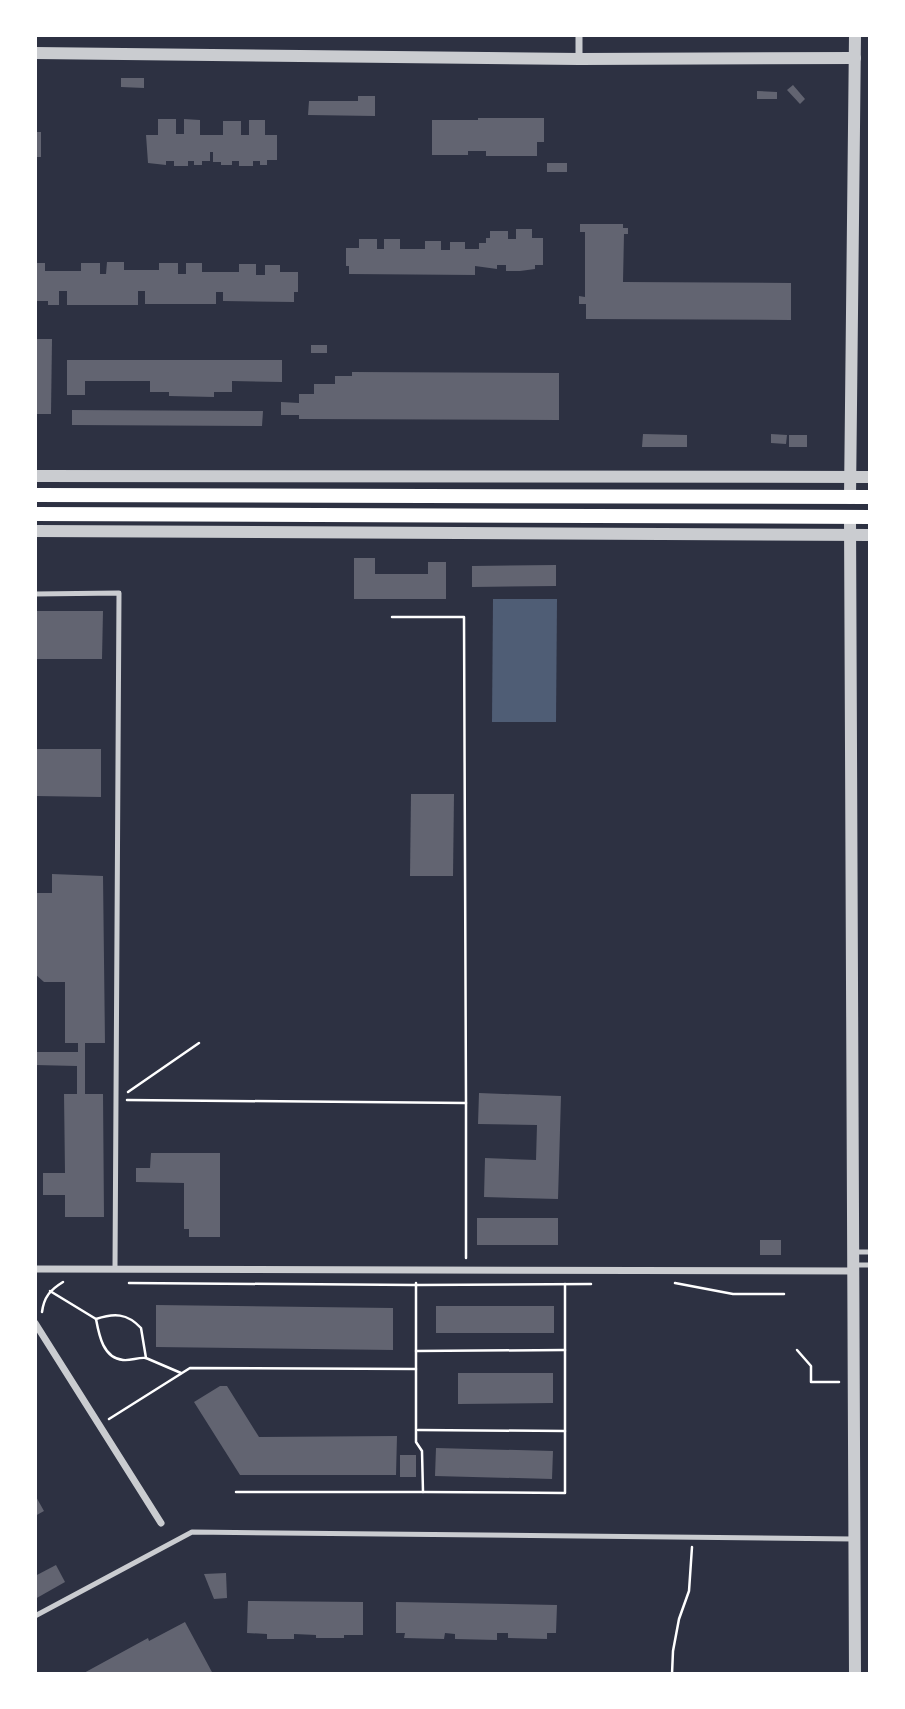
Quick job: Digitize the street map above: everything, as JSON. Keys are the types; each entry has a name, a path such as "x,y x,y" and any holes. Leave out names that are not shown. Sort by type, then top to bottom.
{"main road":[{"path":"35,495 870,497"},
{"path":"850,498 850,518"},
{"path":"35,514 870,517"}],"street":[{"path":"579,35 579,59"},
{"path":"850,498 855,35"},
{"path":"35,53 579,59 855,58"},
{"path":"35,477 870,477"},
{"path":"850,518 855,1674"},
{"path":"35,531 870,535"},
{"path":"35,1269 466,1270 854,1263"},
{"path":"35,1323 161,1523"}],"lane":[{"path":"35,594 119,593 115,1268"},
{"path":"854,1263 870,1252"},
{"path":"854,1263 870,1265"},
{"path":"35,1616 192,1532 853,1539"}],"path":[{"path":"579,35 812,35"},
{"path":"392,617 464,617 466,1270"},
{"path":"116,1100 199,1043"},
{"path":"116,1100 466,1103"},
{"path":"416,1270 416,1442 422,1451 423,1492"},
{"path":"62,1282 50,1291 96,1320 104,1347 111,1355 122,1360 146,1358 181,1373"},
{"path":"130,1283 592,1284"},
{"path":"672,1283 733,1294 784,1294"},
{"path":"236,1492 565,1493 565,1284"},
{"path":"750,1294 755,1298"},
{"path":"96,1320 117,1314 135,1322 144,1334 146,1358"},
{"path":"416,1351 565,1350"},
{"path":"797,1350 811,1366 811,1382"},
{"path":"104,1423 190,1368 416,1369"},
{"path":"416,1430 565,1431"},
{"path":"673,1674 673,1651 679,1619 689,1591 692,1537"}],"water":[{"path":"493,599 557,599 556,722 492,722"}],"building":[{"path":"121,78 144,78 144,88 121,87"},
{"path":"793,85 805,99 800,104 787,90"},
{"path":"757,91 777,92 777,99 757,99"},
{"path":"358,96 375,96 375,116 308,115 309,101 358,101"},
{"path":"544,118 544,142 537,142 537,156 486,156 486,151 468,151 468,155 432,155 432,120"},
{"path":"158,119 176,119 176,134 184,134 184,119 200,120 200,135 223,135 223,121 241,121 241,135 249,135 249,120 265,120 265,135 277,135 277,160 267,160 267,165 253,161 253,166 239,166 239,161 232,161 232,165 221,165 221,162 213,162 213,152 210,152 210,161 202,161 202,165 194,165 194,161 188,161 188,166 174,166 174,161 166,161 166,165 148,163 146,135 158,135"},
{"path":"35,132 41,132 41,157 35,157"},
{"path":"547,163 567,163 567,172 547,172"},
{"path":"580,224 623,224 623,228 628,228 628,234 624,234 623,282 791,283 791,320 586,319 586,304 579,304 579,296 585,297 585,232 580,232"},
{"path":"516,229 532,229 532,238 543,238 543,265 520,271 506,271 506,265 497,265 497,269 475,266 475,275 349,274 349,266 346,266 346,248 359,248 359,239 377,239 377,249 384,249 384,239 400,239 400,249 425,249 425,241 441,241 441,250 450,250 450,242 465,242 465,249 479,249 479,243 486,243 486,238 490,238 490,231 508,231 508,239 516,239"},
{"path":"107,262 124,262 124,270 159,270 159,263 178,263 178,274 186,274 186,263 202,263 202,272 239,272 239,264 256,264 256,275 265,275 265,265 280,265 280,272 298,272 298,292 294,292 294,302 223,301 223,292 216,292 216,304 145,304 145,291 138,291 138,305 67,305 67,291 59,291 59,305 48,305 48,301 35,301 35,263 45,263 45,271 81,271 81,263 100,263 100,274 106,274"},
{"path":"35,339 52,339 51,414 35,414"},
{"path":"311,345 327,345 327,353 311,353"},
{"path":"67,360 282,360 282,382 232,381 232,392 214,392 214,397 169,396 169,392 150,392 150,381 85,381 85,395 67,395"},
{"path":"352,372 559,373 559,420 299,419 299,415 281,415 281,402 299,403 299,394 314,394 314,384 335,384 335,376 352,376"},
{"path":"72,410 263,411 262,426 72,425"},
{"path":"643,434 687,435 687,447 642,447"},
{"path":"771,434 787,435 786,444 771,443"},
{"path":"789,435 807,435 807,447 789,447"},
{"path":"354,558 375,558 375,574 428,574 428,562 446,562 446,599 354,599"},
{"path":"556,565 556,586 472,587 472,566"},
{"path":"35,611 103,611 102,659 35,659"},
{"path":"35,749 101,749 101,797 35,796"},
{"path":"411,794 454,794 453,876 410,876"},
{"path":"52,874 103,876 105,1043 85,1043 85,1094 103,1094 104,1217 65,1217 65,1195 43,1195 43,1173 65,1173 64,1094 77,1094 77,1066 35,1065 35,1052 78,1052 78,1043 65,1043 65,982 44,982 35,974 35,893 52,893"},
{"path":"479,1093 561,1096 558,1199 484,1197 485,1158 536,1160 537,1125 478,1124"},
{"path":"151,1153 220,1153 220,1237 189,1237 189,1229 184,1229 184,1183 136,1182 136,1168 150,1168"},
{"path":"477,1218 558,1218 558,1245 477,1245"},
{"path":"760,1240 781,1240 781,1255 760,1255"},
{"path":"156,1305 393,1308 393,1350 156,1347"},
{"path":"436,1306 554,1306 554,1333 436,1333"},
{"path":"458,1373 553,1373 553,1403 458,1404"},
{"path":"220,1386 227,1386 259,1437 397,1436 396,1475 240,1475 194,1402"},
{"path":"436,1448 553,1451 552,1479 435,1476"},
{"path":"400,1455 416,1455 416,1477 400,1477"},
{"path":"35,1495 44,1511 35,1516"},
{"path":"56,1565 65,1582 35,1599 35,1576"},
{"path":"226,1573 227,1598 214,1599 204,1574"},
{"path":"248,1601 363,1602 363,1635 316,1638 316,1635 294,1634 294,1639 267,1639 267,1634 247,1633"},
{"path":"396,1602 557,1605 556,1633 547,1633 547,1639 508,1638 508,1633 497,1633 497,1640 455,1639 455,1634 445,1633 444,1639 404,1638 405,1633 396,1633"},
{"path":"185,1622 213,1674 82,1674 148,1638 149,1641"}]}
